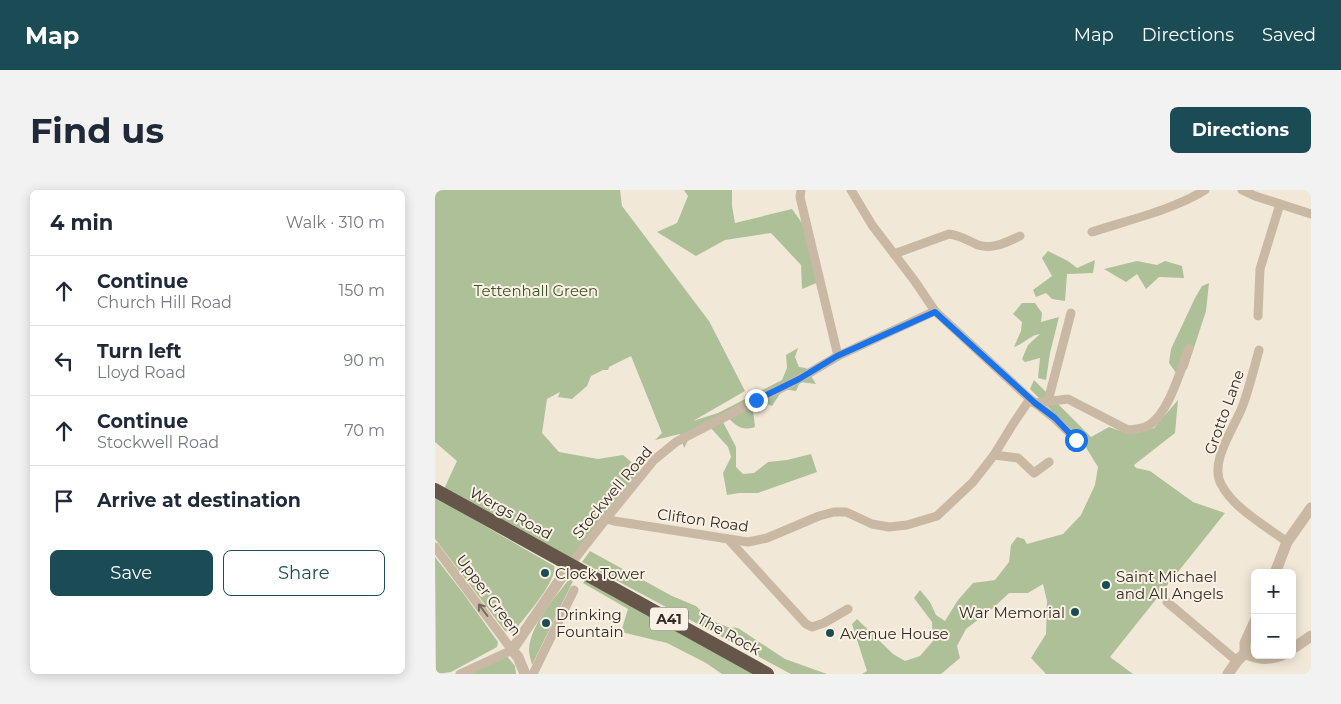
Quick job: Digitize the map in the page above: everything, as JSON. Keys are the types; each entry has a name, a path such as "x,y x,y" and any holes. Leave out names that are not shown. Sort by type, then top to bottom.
{"highway":[{"name":"Wergs Road","path":"435,490 570,564"},
{"name":"The Rock","path":"570,564 767,674"}],"street":[{"path":"801,190 800,198 837,356"},
{"path":"851,190 872,225 914,280 935,312 1032,401 1055,418 1076,440"},
{"path":"1092,232 1189,200 1205,190"},
{"path":"1242,190 1311,214"},
{"path":"1258,316 1260,269 1280,204"},
{"path":"893,254 949,234 956,235 978,245 990,246 1001,245 1020,236"},
{"name":"Stockwell Road","path":"570,564 654,460 676,442 799,379 837,356 935,312"},
{"path":"1048,401 1071,313"},
{"path":"1032,401 1068,399 1128,430 1138,429 1149,425 1165,408 1189,348"},
{"name":"Grotto Lane","path":"1259,350 1243,404 1220,457 1218,468 1220,482 1229,496 1238,505 1287,542"},
{"name":"Clifton Road","path":"606,518 614,521 748,542 767,538 819,516 834,512 846,512 872,524 889,527 907,525 937,516 973,482 994,455 1013,424 1032,401"},
{"path":"994,455 1018,458 1034,473 1049,462"},
{"path":"1277,569 1287,542 1311,508"},
{"path":"728,539 805,624 812,627 824,623 848,609"},
{"name":"Upper Green","path":"435,547 512,650 570,564"},
{"path":"533,674 574,590"},
{"path":"1167,602 1241,657 1251,658"},
{"path":"1228,674 1241,657 1251,630"},
{"path":"1296,646 1311,636"},
{"path":"460,674 512,650 518,657 525,674"}],"green space":[{"name":"Tettenhall Green","path":"435,190 620,190 622,206 709,321 745,391 693,421 718,413 782,380 787,368 786,355 798,348 795,357 799,367 806,368 816,384 800,382 796,391 783,389 772,406 760,401 753,410 755,427 747,429 740,427 728,418 723,422 736,447 736,467 743,474 754,473 768,462 787,460 811,454 817,472 758,493 727,495 723,473 731,457 728,447 710,427 692,433 684,448 680,434 655,440 662,433 631,356 609,367 608,370 603,370 591,376 587,386 572,399 558,397 560,392 547,399 542,433 559,452 598,459 623,455 643,472 570,560 444,489 457,461 435,442"},
{"path":"684,190 732,190 735,223 792,209 807,230 819,282 802,289 801,265 771,233 725,240 696,256 657,232 677,223 688,196"},
{"path":"1048,251 1077,268 1095,260 1093,273 1067,274 1065,301 1052,299 1046,293 1036,297 1033,290 1052,276 1042,258"},
{"path":"1137,261 1157,265 1165,261 1182,266 1184,278 1159,277 1146,289 1137,274 1126,282 1104,269"},
{"path":"1209,283 1206,311 1187,369 1177,374 1169,363 1171,349 1195,298 1202,286"},
{"path":"1022,303 1035,303 1042,313 1041,322 1059,317 1050,353 1046,380 1038,378 1040,358 1025,362 1022,359 1028,345 1040,334 1014,347 1021,331 1022,322 1013,314"},
{"path":"1034,380 1091,437 1109,427 1129,434 1154,428 1178,400 1175,433 1134,465 1136,468 1150,471 1193,502 1225,513 1110,657 1133,674 1046,674 1031,658 1046,634 1047,601 1043,584 1028,593 1009,593 966,629 957,646 960,658 941,674 862,674 867,671 852,624 857,619 893,654 905,661 920,656 933,641 932,622 914,598 920,590 930,602 936,615 945,621 958,600 973,583 995,580 1009,562 1011,545 1017,537 1024,539 1027,544 1063,534 1081,515 1095,485 1098,467 1082,441 1030,389"},
{"path":"435,497 554,566 551,581 513,633 505,631 435,539"},
{"path":"590,551 672,596 696,606 710,620 728,627 738,628 785,659 827,674 791,674 582,562"},
{"path":"435,557 498,642 497,647 451,672 436,674"},
{"path":"587,578 759,674 722,674 706,663 667,643 621,632 628,609 583,583"},
{"path":"569,579 573,581 532,665 529,650 534,631 544,612"},
{"path":"506,655 515,666 516,674 469,674"}],"place":[{"name":"Clock Tower","path":"545,573"},
{"name":"Saint Michael and All Angels","path":"1106,585"},
{"name":"War Memorial","path":"1075,612"},
{"name":"Drinking Fountain","path":"546,623"},
{"name":"Avenue House","path":"830,633"}],"route":[{"path":"756,400 799,379 837,356 935,312 1035,403 1055,418 1076,440"}]}
